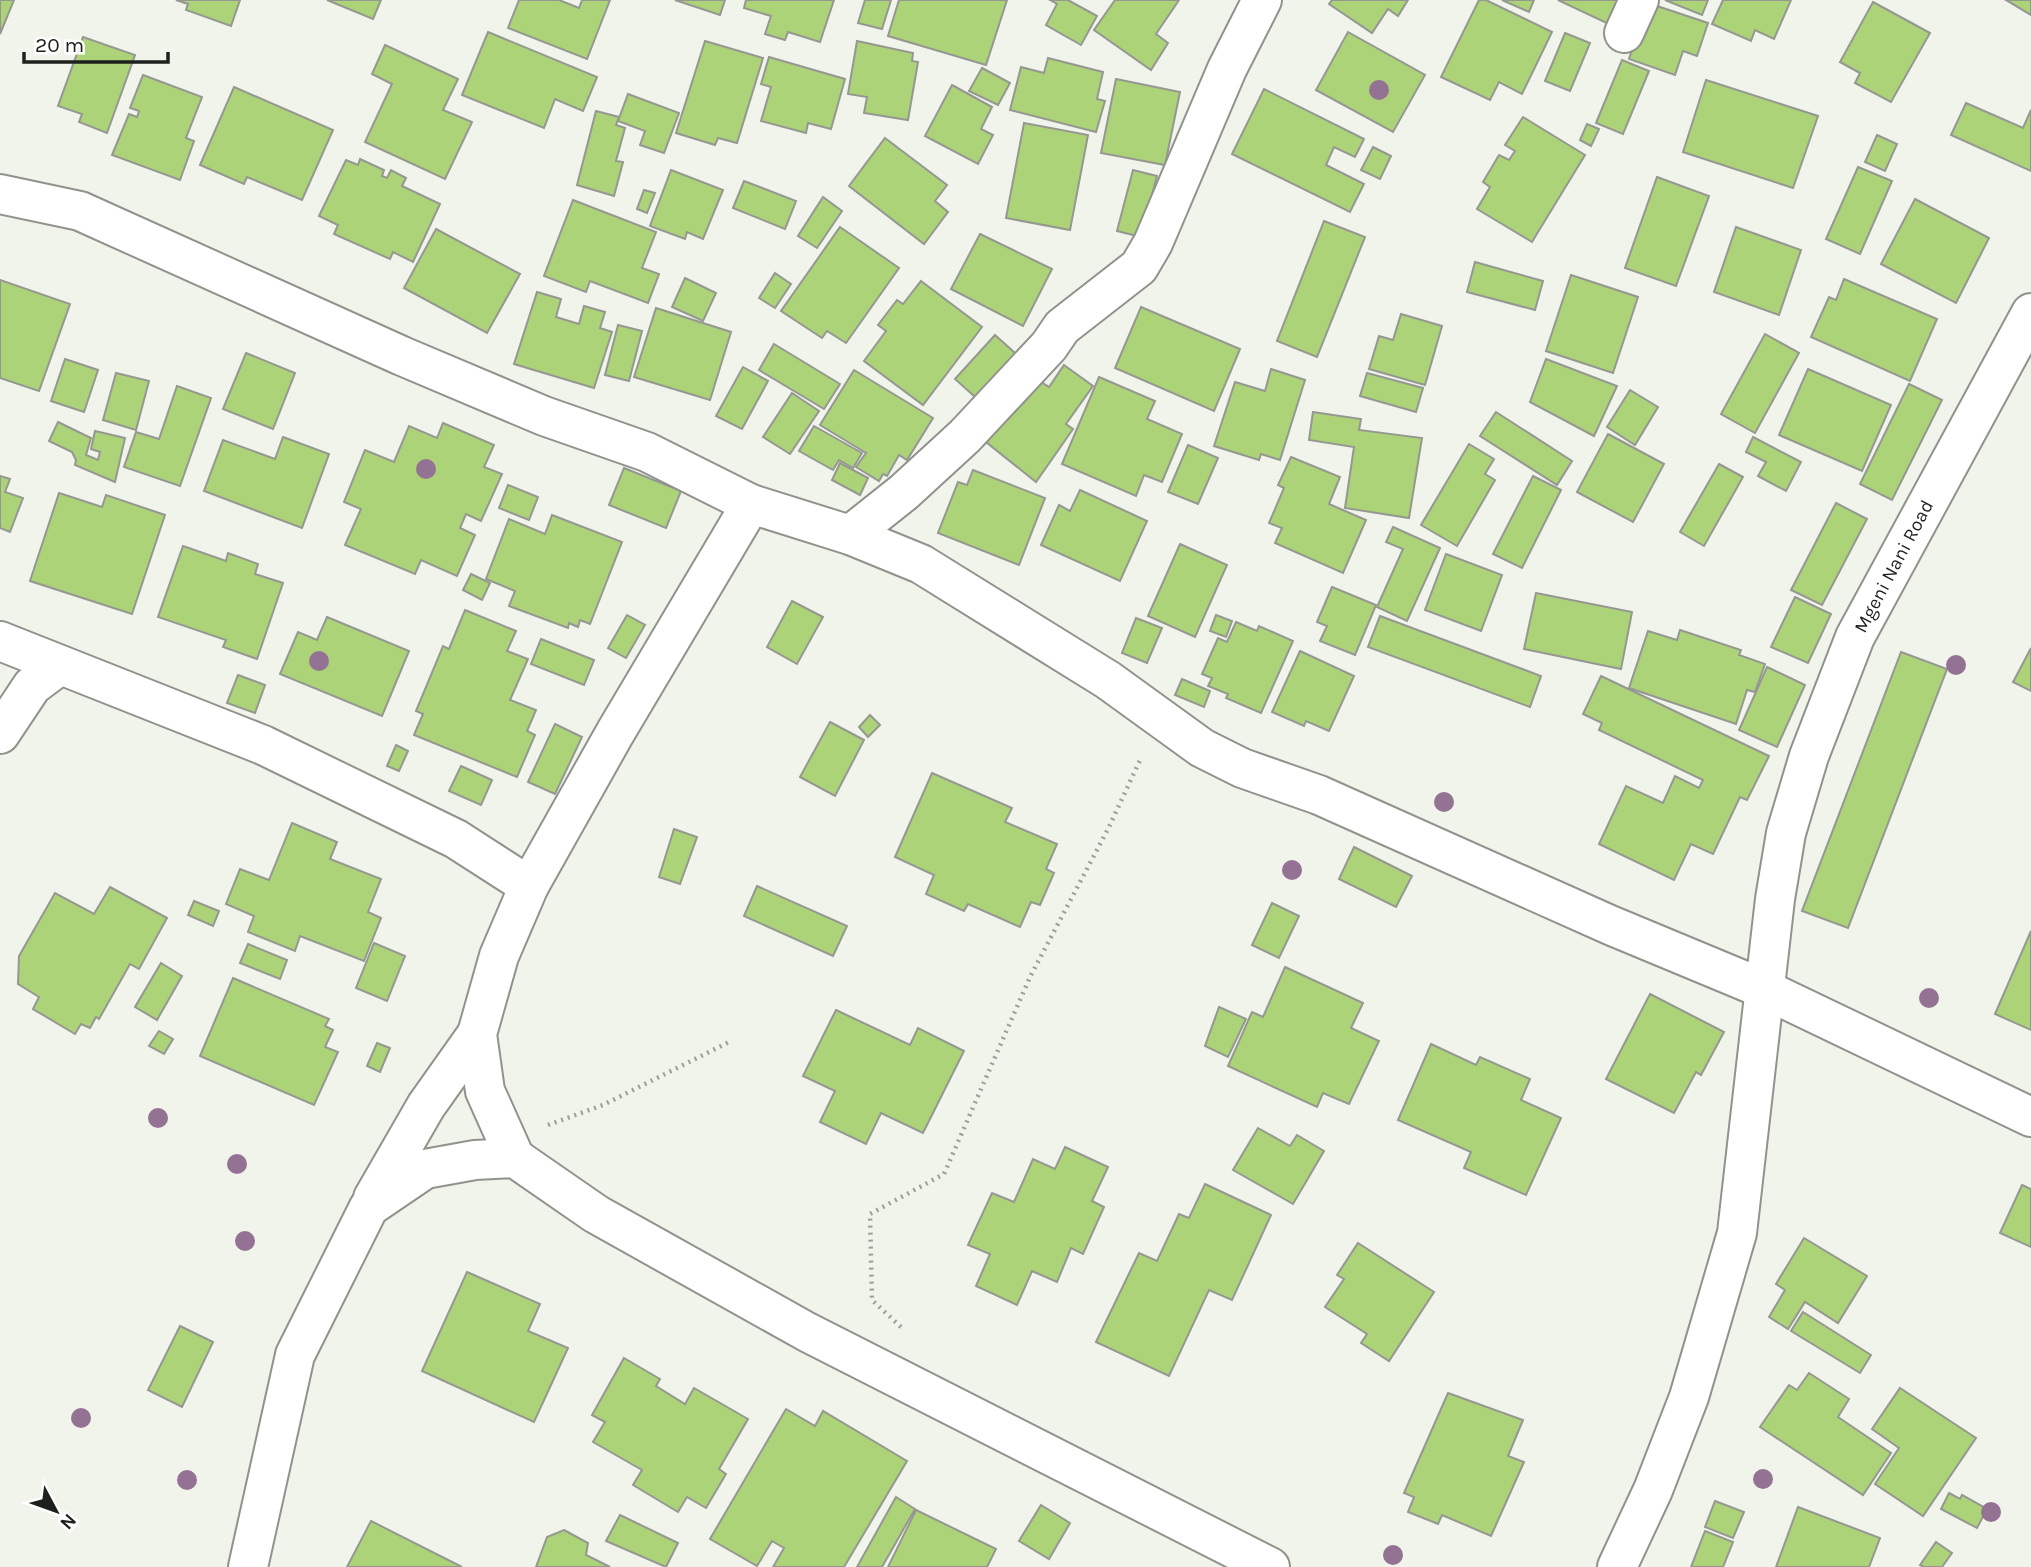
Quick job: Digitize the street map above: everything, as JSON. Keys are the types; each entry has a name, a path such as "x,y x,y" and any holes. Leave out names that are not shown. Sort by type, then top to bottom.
{"street":[{"path":"850,535 904,492 965,436 1049,346 1062,327 1139,267 1153,243 1227,69 1262,0"},
{"path":"0,194 80,211 402,356 544,416 647,452 751,504 850,535 921,564 1108,680 1202,748 1242,768 1319,795 1610,925 1764,989 2031,1117"},
{"name":"Mgeni Nani Road","path":"1617,1567 1653,1490 1689,1397 1737,1233 1747,1166 1764,989 1786,833 1809,757 1855,637 2031,313"},
{"path":"248,1567 295,1355 369,1207 426,1106 477,1034 499,956 529,886 615,733 751,504"},
{"path":"0,641 263,745 456,839 529,886"},
{"path":"0,734 32,686 60,665"},
{"path":"477,1034 485,1091 508,1144 596,1214 807,1332 1270,1567"},
{"path":"369,1207 425,1169 475,1160 508,1144"}],"path":[{"path":"902,1329 872,1300 870,1214 944,1174 1030,977 1108,829 1159,719"},
{"path":"508,1144 603,1105 731,1041"}],"building":[{"path":"0,0 14,0 0,34"},
{"path":"176,0 240,0 231,26 186,10 188,4"},
{"path":"327,0 381,0 373,19"},
{"path":"519,0 559,0 579,8 582,0 610,0 587,59 508,28"},
{"path":"675,0 725,0 720,15"},
{"path":"746,0 834,0 820,42 788,32 785,40 765,34 771,16 744,8"},
{"path":"865,0 891,0 882,29 858,23"},
{"path":"899,0 1007,0 986,65 888,36"},
{"path":"1050,0 1068,0 1097,16 1081,45 1046,25 1057,4"},
{"path":"1115,0 1179,0 1156,34 1168,43 1151,70 1094,30"},
{"path":"1332,0 1408,0 1398,16 1388,9 1372,33 1329,4"},
{"path":"1479,0 1486,0 1552,32 1522,94 1499,82 1490,100 1441,77"},
{"path":"1502,0 1534,0 1529,12"},
{"path":"1558,0 1628,0 1615,27"},
{"path":"1665,0 1708,0 1702,15"},
{"path":"1723,0 1791,0 1774,39 1755,30 1751,41 1712,24"},
{"path":"2006,0 2031,0 2031,15"},
{"path":"1873,2 1930,33 1891,102 1855,83 1860,73 1840,62"},
{"path":"1648,3 1708,23 1697,56 1683,51 1675,75 1629,59"},
{"path":"488,32 597,77 583,111 555,99 544,128 462,95"},
{"path":"1348,32 1425,75 1393,132 1316,90"},
{"path":"1565,33 1590,43 1570,91 1545,81"},
{"path":"83,37 135,55 107,133 79,122 82,114 58,106"},
{"path":"705,41 763,58 737,143 718,138 715,145 676,133"},
{"path":"857,41 913,53 912,61 918,62 908,120 864,113 867,97 848,94"},
{"path":"385,45 458,79 443,110 472,122 445,179 365,142 392,84 372,74"},
{"path":"769,57 845,79 831,129 808,123 806,133 761,121 771,87 761,84"},
{"path":"1048,58 1103,72 1097,99 1105,101 1096,132 1010,110 1021,67 1044,73"},
{"path":"1622,60 1649,71 1623,134 1596,123"},
{"path":"982,68 1010,83 998,105 969,91"},
{"path":"143,75 202,97 186,138 194,141 180,180 112,155 129,114 137,117 139,111 130,108"},
{"path":"1116,79 1180,92 1165,165 1101,153"},
{"path":"1706,80 1818,116 1793,188 1683,152"},
{"path":"952,85 992,107 981,129 993,135 978,164 925,136"},
{"path":"234,87 333,130 302,200 247,177 244,184 200,165"},
{"path":"1264,89 1364,139 1355,157 1334,147 1326,165 1364,184 1350,212 1232,154"},
{"path":"628,94 679,113 664,153 640,145 645,131 618,121"},
{"path":"1966,103 2023,128 2031,110 2031,171 1951,135"},
{"path":"596,111 619,117 616,125 625,128 616,161 623,162 614,196 577,185"},
{"path":"1523,117 1585,155 1532,242 1477,209 1490,187 1483,182 1499,155 1509,160 1515,151 1505,145"},
{"path":"1024,123 1088,135 1070,230 1006,218"},
{"path":"1587,124 1599,129 1591,146 1580,140"},
{"path":"1877,135 1897,144 1885,171 1865,162"},
{"path":"885,138 947,185 935,201 948,212 924,244 849,186"},
{"path":"1373,147 1391,156 1380,179 1361,170"},
{"path":"360,159 384,170 382,176 387,178 391,170 406,178 402,186 440,204 413,262 393,252 390,259 334,234 338,225 319,216 346,160 358,165"},
{"path":"1858,167 1892,181 1860,254 1826,239"},
{"path":"671,170 723,190 703,239 687,232 685,239 650,226"},
{"path":"1133,170 1157,176 1141,237 1117,231"},
{"path":"1657,177 1709,196 1676,286 1625,268"},
{"path":"744,181 796,201 785,229 733,208"},
{"path":"644,190 655,193 647,213 637,209"},
{"path":"823,197 842,211 817,248 798,236"},
{"path":"1915,199 1989,238 1956,303 1881,264"},
{"path":"573,200 656,232 642,268 659,274 648,303 590,281 586,292 544,276"},
{"path":"1324,221 1365,237 1317,357 1277,341"},
{"path":"840,227 899,268 846,343 827,331 822,338 781,311"},
{"path":"1736,227 1801,250 1779,315 1714,292"},
{"path":"436,229 520,274 487,333 404,288"},
{"path":"980,234 1052,269 1023,326 951,289"},
{"path":"1475,262 1543,281 1535,310 1467,292"},
{"path":"775,273 791,284 775,308 759,298"},
{"path":"1571,275 1638,297 1613,373 1546,351"},
{"path":"685,278 716,293 703,321 672,307"},
{"path":"1844,279 1937,319 1910,381 1811,337 1829,297 1836,300"},
{"path":"0,280 70,304 39,391 0,378"},
{"path":"921,281 982,327 923,405 864,361 886,331 878,325 897,300 903,304"},
{"path":"537,292 561,299 556,317 579,324 584,306 605,312 600,328 612,332 594,388 514,364"},
{"path":"1141,307 1240,349 1214,411 1115,368"},
{"path":"656,308 731,332 710,400 634,377"},
{"path":"1401,314 1442,326 1425,385 1369,369 1379,336 1393,340"},
{"path":"618,325 642,331 629,381 605,375"},
{"path":"1765,334 1799,353 1755,433 1721,414"},
{"path":"995,335 1023,360 983,404 955,379"},
{"path":"774,344 840,384 824,409 759,370"},
{"path":"246,353 295,373 273,429 223,409"},
{"path":"65,359 98,370 84,412 51,401"},
{"path":"1546,359 1617,386 1594,436 1530,402"},
{"path":"1064,365 1093,386 1066,424 1073,429 1036,482 976,434 1028,373 1049,387"},
{"path":"743,367 768,381 742,429 716,416"},
{"path":"1271,369 1305,380 1280,460 1261,454 1259,460 1214,446 1235,382 1265,391"},
{"path":"1808,369 1891,405 1862,471 1779,435"},
{"path":"854,370 933,418 907,460 899,455 887,476 883,474 879,481 856,467 866,453 820,425"},
{"path":"116,373 149,381 136,430 103,420"},
{"path":"1367,373 1423,388 1416,412 1360,396"},
{"path":"1099,377 1155,401 1147,419 1182,434 1162,482 1144,475 1136,496 1062,464"},
{"path":"1909,384 1942,400 1892,500 1860,484"},
{"path":"177,386 211,398 180,486 124,467 136,432 159,439"},
{"path":"1630,390 1658,407 1635,445 1607,427"},
{"path":"792,393 819,411 790,454 763,437"},
{"path":"1313,412 1361,419 1359,430 1422,438 1409,518 1345,508 1354,447 1309,440"},
{"path":"1496,412 1572,461 1557,485 1480,436"},
{"path":"58,422 91,438 86,455 98,460 100,452 91,449 95,431 125,438 115,482 75,465 72,452 49,441"},
{"path":"443,423 494,445 484,467 502,474 481,521 466,514 460,528 475,535 457,576 421,560 415,574 345,545 361,509 344,502 365,450 394,462 409,426 437,438"},
{"path":"814,426 862,453 853,468 839,460 833,470 799,451"},
{"path":"1608,434 1664,464 1633,522 1577,492"},
{"path":"283,437 329,454 302,528 204,491 223,440 275,459"},
{"path":"1753,437 1801,462 1786,491 1758,476 1766,462 1746,452"},
{"path":"1469,444 1494,459 1485,474 1495,480 1457,546 1421,525"},
{"path":"1188,445 1218,458 1198,504 1168,492"},
{"path":"1291,457 1340,477 1329,504 1366,520 1343,573 1275,543 1282,528 1269,523 1284,488 1278,485"},
{"path":"840,463 868,478 860,495 832,480"},
{"path":"1719,464 1743,477 1704,546 1680,532"},
{"path":"624,468 681,491 666,528 609,505"},
{"path":"973,470 1045,498 1019,565 938,533 958,482 967,485"},
{"path":"0,476 10,479 5,492 23,498 10,532 0,528"},
{"path":"1533,476 1561,490 1522,568 1493,554"},
{"path":"508,485 538,497 529,520 499,508"},
{"path":"1080,490 1147,521 1120,581 1041,545 1059,505 1070,511"},
{"path":"59,493 102,507 106,495 165,515 132,614 30,581"},
{"path":"1836,503 1867,519 1822,605 1791,590"},
{"path":"552,515 622,542 590,624 580,620 578,627 569,623 568,628 509,606 515,591 486,579 509,519 545,534"},
{"path":"1393,527 1440,548 1407,621 1377,607 1403,549 1386,542"},
{"path":"1180,544 1227,565 1195,637 1148,616"},
{"path":"183,546 226,561 228,553 258,564 255,574 283,583 257,659 223,647 226,640 158,617"},
{"path":"1446,554 1502,575 1481,631 1425,610"},
{"path":"471,574 490,583 482,600 463,590"},
{"path":"1332,587 1376,605 1355,655 1320,641 1327,626 1317,622"},
{"path":"1536,593 1632,612 1621,669 1524,649"},
{"path":"1795,597 1831,614 1808,663 1771,647"},
{"path":"792,601 823,617 797,664 767,647"},
{"path":"465,610 516,631 507,651 528,659 510,700 536,710 527,731 535,735 517,777 414,735 423,714 416,711 443,646 449,649"},
{"path":"627,615 645,625 626,658 608,648"},
{"path":"1216,615 1232,621 1226,637 1210,631"},
{"path":"1380,616 1541,676 1530,707 1368,647"},
{"path":"327,617 409,651 382,716 280,674 298,632 317,640"},
{"path":"1136,618 1162,628 1147,663 1122,653"},
{"path":"1236,622 1257,631 1259,626 1293,641 1261,713 1226,698 1228,694 1208,686 1212,678 1202,674 1218,638 1227,642"},
{"path":"1680,630 1741,650 1739,655 1765,664 1755,692 1747,690 1736,724 1629,688 1648,631 1677,640"},
{"path":"541,639 594,660 584,685 531,664"},
{"path":"2031,648 2031,691 2013,682"},
{"path":"1300,651 1354,676 1329,731 1306,721 1304,726 1272,712"},
{"path":"1901,652 1947,669 1848,928 1802,911"},
{"path":"1767,667 1805,685 1777,747 1739,730"},
{"path":"238,675 265,685 255,713 227,703"},
{"path":"1601,676 1769,756 1747,800 1740,797 1713,854 1691,844 1674,880 1599,844 1626,786 1663,803 1675,776 1699,788 1703,780 1599,730 1602,723 1583,714"},
{"path":"1182,679 1210,691 1204,707 1175,695"},
{"path":"870,715 880,725 868,737 859,727"},
{"path":"830,722 864,740 835,796 800,777"},
{"path":"555,724 582,737 555,794 528,782"},
{"path":"396,745 408,751 399,771 387,766"},
{"path":"461,766 492,780 481,805 449,791"},
{"path":"932,773 1012,808 1005,822 1057,844 1046,869 1054,873 1040,905 1031,902 1020,927 968,904 964,911 926,894 934,875 895,857"},
{"path":"292,823 337,842 330,859 381,879 368,912 381,918 364,961 300,936 295,951 248,932 254,916 226,904 240,869 269,880"},
{"path":"674,829 697,837 680,884 659,877"},
{"path":"1354,847 1412,876 1396,907 1339,879"},
{"path":"757,886 847,926 833,956 744,916"},
{"path":"110,887 167,918 139,969 130,964 99,1019 96,1017 90,1028 81,1024 75,1034 33,1009 39,997 18,984 19,956 55,893 94,914"},
{"path":"194,901 219,911 213,926 188,915"},
{"path":"1272,903 1299,916 1279,958 1252,945"},
{"path":"2031,931 2031,1030 1995,1014"},
{"path":"374,943 405,956 387,1001 356,988"},
{"path":"248,944 287,960 280,979 240,963"},
{"path":"161,963 182,976 157,1020 135,1007"},
{"path":"1285,967 1363,1003 1351,1028 1379,1041 1349,1104 1323,1093 1317,1107 1228,1066 1252,1012 1263,1017"},
{"path":"233,978 329,1019 325,1026 333,1030 325,1047 338,1052 314,1105 200,1056"},
{"path":"1650,994 1724,1032 1701,1075 1696,1072 1674,1113 1606,1079"},
{"path":"1219,1007 1246,1019 1228,1057 1205,1046"},
{"path":"836,1010 910,1045 918,1028 964,1051 923,1133 881,1113 866,1144 820,1122 835,1091 803,1076"},
{"path":"159,1031 173,1039 164,1054 149,1046"},
{"path":"377,1043 390,1048 380,1072 367,1066"},
{"path":"1431,1044 1476,1065 1480,1057 1530,1079 1521,1100 1561,1118 1526,1195 1464,1168 1471,1152 1398,1120"},
{"path":"1258,1128 1290,1146 1297,1135 1324,1151 1293,1204 1233,1170"},
{"path":"1065,1147 1108,1167 1092,1201 1104,1207 1083,1254 1071,1248 1057,1282 1032,1271 1017,1305 976,1286 990,1254 968,1245 992,1193 1014,1202 1033,1159 1055,1169"},
{"path":"1205,1184 1271,1215 1232,1300 1209,1290 1169,1376 1096,1342 1139,1253 1157,1261 1179,1214 1189,1218"},
{"path":"2022,1185 2031,1189 2031,1247 2000,1233"},
{"path":"1804,1238 1867,1276 1838,1323 1805,1302 1788,1329 1769,1317 1785,1290 1776,1284"},
{"path":"1358,1243 1434,1292 1389,1361 1361,1343 1367,1334 1325,1307 1344,1279 1337,1275"},
{"path":"467,1272 540,1304 528,1331 568,1348 534,1422 422,1371"},
{"path":"1803,1312 1871,1355 1860,1373 1791,1331"},
{"path":"180,1326 213,1342 182,1407 148,1390"},
{"path":"624,1358 660,1379 656,1386 685,1404 694,1388 748,1419 719,1469 726,1474 706,1508 687,1497 678,1512 633,1485 642,1470 593,1442 605,1422 592,1415"},
{"path":"1809,1373 1849,1399 1838,1417 1891,1453 1863,1495 1760,1427 1789,1385 1797,1390"},
{"path":"1900,1388 1976,1438 1923,1516 1875,1484 1899,1448 1872,1429"},
{"path":"1448,1393 1523,1420 1508,1456 1524,1462 1491,1536 1442,1515 1438,1524 1408,1512 1414,1497 1404,1493"},
{"path":"786,1409 815,1426 823,1411 907,1461 844,1567 773,1567 784,1548 772,1541 757,1566 710,1539"},
{"path":"1949,1493 1960,1499 1962,1495 1987,1509 1977,1528 1941,1509"},
{"path":"896,1497 915,1509 882,1567 857,1567"},
{"path":"1715,1501 1744,1512 1733,1538 1705,1527"},
{"path":"1041,1505 1070,1523 1049,1559 1019,1541"},
{"path":"1798,1507 1880,1538 1869,1567 1776,1567"},
{"path":"916,1510 996,1549 987,1567 888,1567"},
{"path":"620,1515 678,1543 666,1567 606,1541"},
{"path":"371,1521 462,1567 347,1567"},
{"path":"564,1530 588,1543 586,1555 610,1567 536,1567 547,1537"},
{"path":"1705,1531 1733,1542 1723,1567 1691,1567"},
{"path":"1936,1542 1952,1553 1942,1567 1920,1565"}]}
